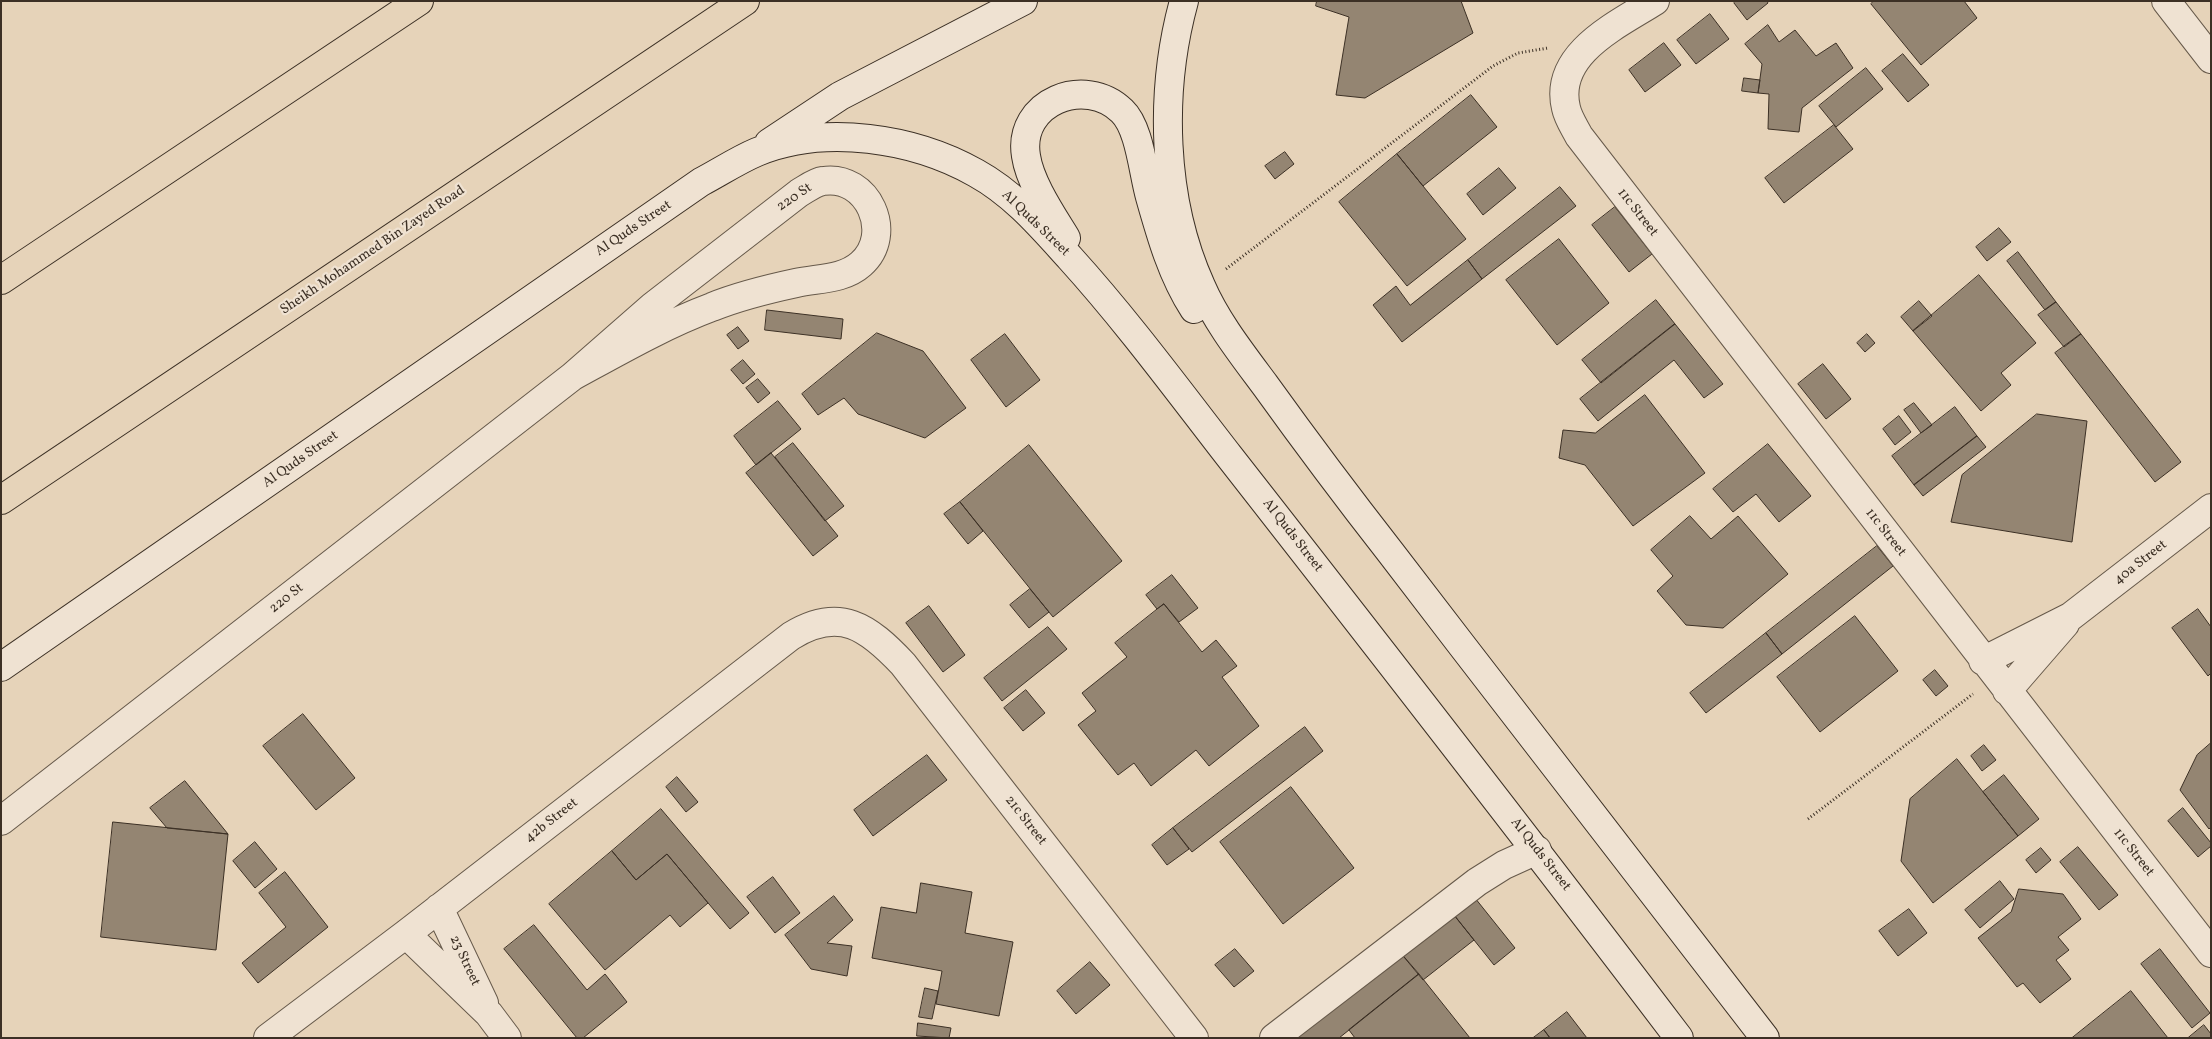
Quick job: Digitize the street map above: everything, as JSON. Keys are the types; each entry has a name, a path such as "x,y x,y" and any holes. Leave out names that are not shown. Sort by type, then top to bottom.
{"highway":[{"path":"1,280 419,1"},
{"name":"Sheikh Mohammed Bin Zayed Road","path":"1,500 745,1"}],"street":[{"path":"758,152 785,131 840,96 1023,1"},
{"path":"1184,1 1168,101 1169,153 1175,204 1201,288 1226,330 1321,464 1765,1038"},
{"path":"1586,48 1609,30 1655,1"},
{"path":"2166,1 2211,59"},
{"name":"11c Street","path":"1586,48 1572,64 1565,86 1566,108 1579,136 1597,162 2211,953"},
{"path":"1109,301 1078,258 1053,218 1032,177 1026,155 1027,136 1035,117 1050,103 1068,94 1089,93 1108,99 1124,112 1134,131 1150,198 1170,263 1189,301 1240,376 1266,410 1290,436 1321,464"},
{"name":"Al Quds Street","path":"1,667 701,182 758,152 789,143 821,138 854,138 896,143 937,155 976,173 1012,197 1109,301 1537,850 1680,1038"},
{"name":"220 St","path":"1,821 573,376 653,306 799,193 822,181 842,181 859,190 873,210 878,229 873,246 862,264 847,273 824,280 799,282 756,292 713,306 628,346 573,376"},
{"name":"40a Street","path":"1995,676 2211,508"},
{"name":"40a Street","path":"1995,676 2039,656 2070,617"},
{"name":"42b Street","path":"268,1038 406,934 791,636 808,626 822,621 841,621"},
{"name":"21c Street","path":"841,621 882,641 903,664 1194,1038"},
{"path":"1274,1038 1477,882 1504,865 1537,850"},
{"name":"23 Street","path":"439,908 489,1014"},
{"name":"23 Street","path":"406,934 489,1014 507,1038"}],"path":[{"path":"1201,288 1493,66 1518,53 1534,49 1586,48"},
{"path":"1808,819 1995,676"}],"building":[{"path":"1317,1 1461,1 1473,33 1365,98 1336,95 1349,17 1316,6"},
{"path":"1736,1 1767,1 1768,3 1747,20 1734,3"},
{"path":"1874,1 1964,1 1977,18 1921,65 1871,4"},
{"path":"1710,14 1729,39 1696,64 1677,40"},
{"path":"1768,25 1779,42 1795,30 1816,56 1836,43 1853,68 1802,108 1799,132 1768,129 1769,94 1758,93 1762,64 1745,44"},
{"path":"1664,43 1681,65 1645,92 1629,70"},
{"path":"1903,54 1929,85 1908,102 1882,71"},
{"path":"1866,68 1883,89 1836,127 1819,106"},
{"path":"1744,78 1760,80 1758,93 1742,91"},
{"path":"1471,95 1497,127 1423,186 1397,154"},
{"path":"1834,125 1853,149 1784,203 1765,178"},
{"path":"1285,152 1294,164 1275,179 1265,166"},
{"path":"1397,154 1466,239 1407,286 1339,202"},
{"path":"1499,168 1516,188 1483,215 1467,194"},
{"path":"1560,187 1576,206 1482,279 1468,260"},
{"path":"1615,207 1652,254 1629,272 1592,225"},
{"path":"1999,228 2011,242 1987,261 1976,247"},
{"path":"1559,239 1609,303 1557,345 1506,280"},
{"path":"2018,252 2056,302 2045,310 2007,261"},
{"path":"1468,260 1482,279 1402,342 1373,305 1396,286 1410,305"},
{"path":"1979,275 2036,343 2001,373 2011,385 1981,411 1913,331"},
{"path":"1656,300 1675,324 1601,383 1582,360"},
{"path":"1919,301 1932,316 1913,331 1901,317"},
{"path":"2056,302 2081,334 2064,347 2038,315"},
{"path":"767,310 843,319 841,339 765,330"},
{"path":"1675,324 1723,384 1704,398 1674,360 1598,421 1580,399"},
{"path":"738,327 749,341 738,349 727,335"},
{"path":"877,333 923,351 966,408 925,438 858,414 844,398 818,415 802,394"},
{"path":"1005,334 1040,380 1006,407 971,360"},
{"path":"1867,334 1875,343 1865,352 1857,343"},
{"path":"2081,334 2181,462 2155,482 2055,353"},
{"path":"743,360 755,374 743,384 731,370"},
{"path":"1823,364 1851,399 1826,419 1798,384"},
{"path":"758,379 770,393 758,403 746,388"},
{"path":"1645,395 1705,473 1633,526 1585,465 1559,458 1563,430 1595,433"},
{"path":"778,401 801,429 756,465 734,436"},
{"path":"1914,403 1932,425 1921,433 1904,410"},
{"path":"1955,407 1977,436 1914,485 1892,456"},
{"path":"2037,414 2087,421 2072,542 1951,522 1962,475"},
{"path":"1899,416 1911,432 1895,445 1883,429"},
{"path":"1977,436 1986,447 1923,496 1914,485"},
{"path":"793,443 844,506 825,521 775,457"},
{"path":"1768,444 1811,496 1779,522 1756,494 1733,512 1713,489"},
{"path":"1029,445 1122,561 1053,617 960,502"},
{"path":"771,453 838,536 813,556 746,473"},
{"path":"960,502 983,531 968,544 944,514"},
{"path":"1690,516 1711,539 1738,516 1788,574 1723,628 1686,625 1657,591 1673,576 1651,550"},
{"path":"1877,546 1893,566 1782,654 1766,633"},
{"path":"1172,575 1198,608 1179,622 1164,604 1157,609 1146,595"},
{"path":"1030,589 1049,612 1029,628 1010,605"},
{"path":"1164,604 1202,652 1216,640 1237,666 1222,677 1259,726 1209,766 1196,750 1151,786 1134,763 1118,775 1078,725 1096,711 1082,693 1127,657 1115,643"},
{"path":"929,606 965,655 943,672 906,623"},
{"path":"2198,609 2211,627 2211,673 2208,676 2172,628"},
{"path":"1855,616 1898,671 1820,732 1777,677"},
{"path":"1048,627 1067,649 1002,701 984,678"},
{"path":"1766,633 1782,654 1706,713 1690,693"},
{"path":"1935,670 1948,686 1936,696 1923,680"},
{"path":"1026,690 1045,713 1023,731 1004,708"},
{"path":"303,714 355,778 316,810 263,746"},
{"path":"1305,727 1323,751 1192,852 1173,828"},
{"path":"2211,743 2211,827 2209,829 2180,790 2197,755"},
{"path":"1984,745 1996,760 1982,771 1971,756"},
{"path":"927,755 947,780 873,836 854,810"},
{"path":"1957,759 2018,836 1933,903 1901,861 1910,799"},
{"path":"2004,775 2039,819 2018,836 1983,792"},
{"path":"677,777 698,802 686,812 666,787"},
{"path":"185,781 228,834 167,828 150,808"},
{"path":"1291,787 1354,868 1283,924 1220,842"},
{"path":"2183,808 2211,843 2211,846 2198,857 2168,821"},
{"path":"661,809 749,913 730,929 667,854 636,880 612,851"},
{"path":"113,822 228,834 216,950 101,937"},
{"path":"1173,828 1189,849 1167,865 1152,845"},
{"path":"255,842 277,869 255,888 233,861"},
{"path":"2078,847 2118,895 2099,910 2060,862"},
{"path":"2041,848 2051,860 2036,873 2026,860"},
{"path":"612,851 636,880 667,854 708,903 680,927 670,915 605,970 549,904"},
{"path":"285,872 328,927 258,983 242,963 286,927 259,893"},
{"path":"773,877 800,913 775,933 747,897"},
{"path":"2000,881 2014,899 1980,928 1965,910"},
{"path":"921,883 972,892 965,933 1013,942 999,1016 936,1004 942,971 872,958 881,907 916,913"},
{"path":"2019,889 2063,894 2081,919 2058,937 2069,950 2056,960 2071,979 2040,1003 2023,983 2017,987 1978,938 2011,912"},
{"path":"1471,893 1515,948 1494,965 1450,910"},
{"path":"834,896 853,920 827,943 852,946 847,976 811,969 785,935"},
{"path":"1909,909 1927,933 1898,956 1879,931"},
{"path":"1450,910 1474,940 1423,980 1399,951"},
{"path":"534,925 587,990 605,974 627,1002 583,1038 577,1038 504,949"},
{"path":"1235,949 1254,971 1234,987 1215,965"},
{"path":"2160,949 2210,1013 2192,1028 2141,964"},
{"path":"1399,951 1419,974 1339,1038 1290,1038"},
{"path":"1090,962 1110,985 1076,1014 1057,991"},
{"path":"1419,974 1470,1038 1355,1038 1349,1030"},
{"path":"925,988 938,991 932,1019 919,1017"},
{"path":"2131,991 2168,1038 2072,1038"},
{"path":"1567,1012 1587,1038 1550,1038 1544,1030"},
{"path":"918,1023 951,1028 949,1038 917,1036"},
{"path":"2204,1025 2211,1034 2211,1038 2188,1038"},
{"path":"1544,1030 1550,1038 1533,1038"}]}
